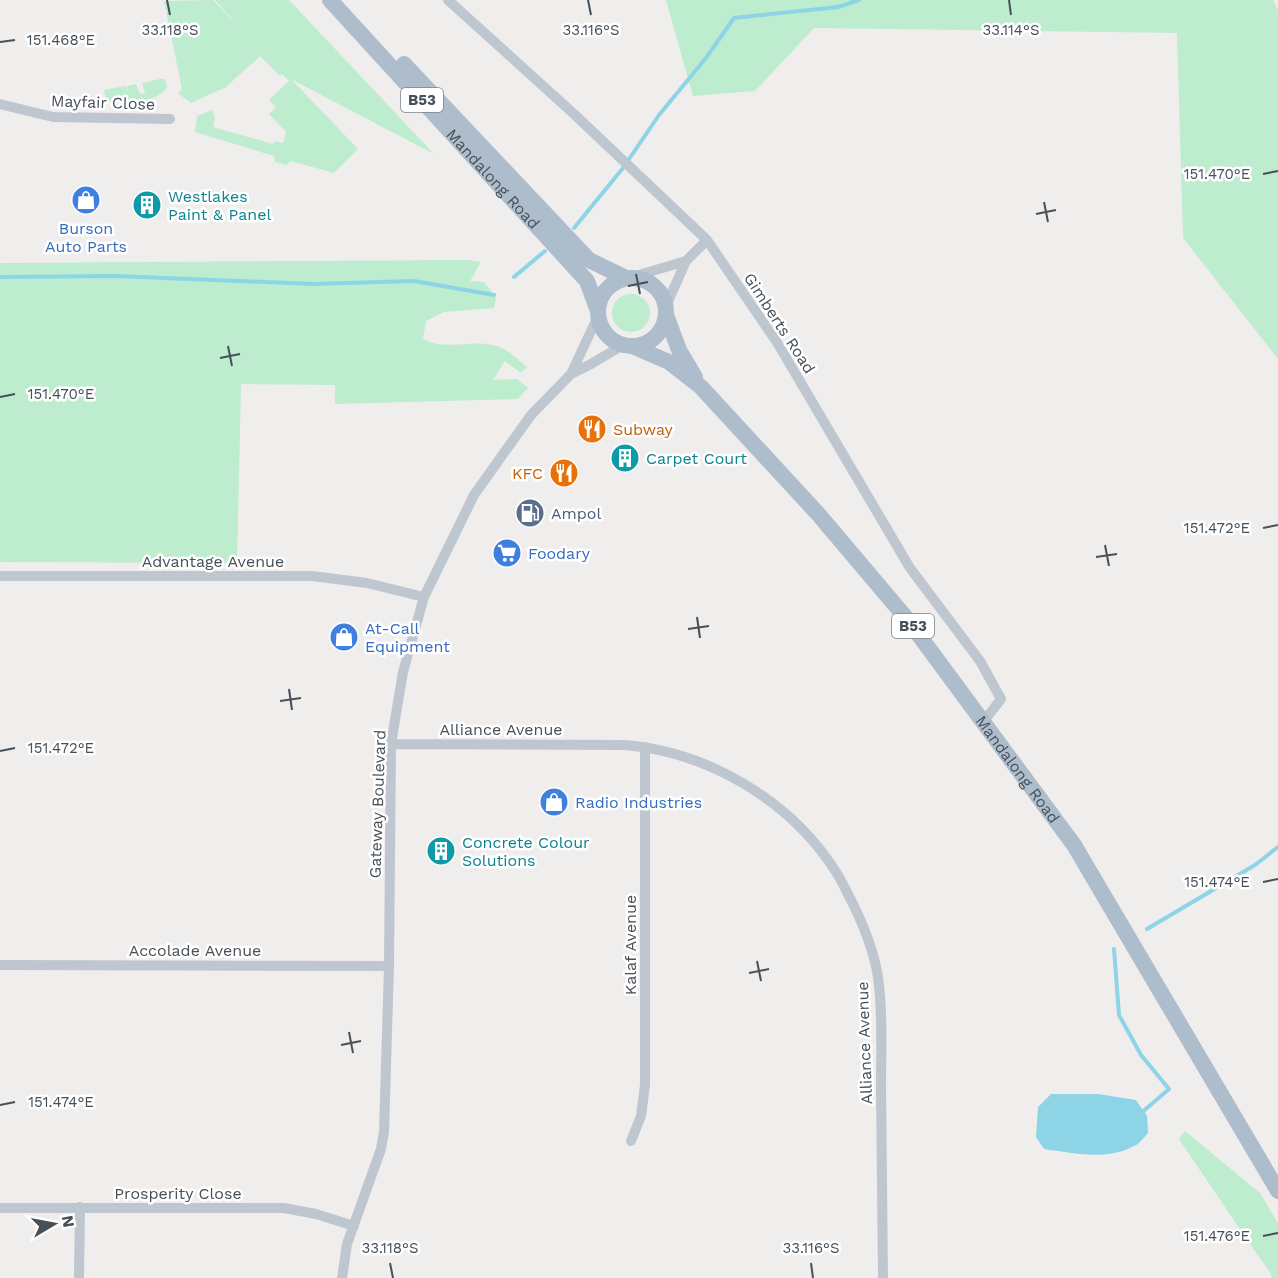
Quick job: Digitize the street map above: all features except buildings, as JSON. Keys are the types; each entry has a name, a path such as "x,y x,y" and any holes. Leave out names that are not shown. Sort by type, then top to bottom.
{"main road":[{"name":"Mandalong Road","path":"330,0 587,281 598,313"},
{"name":"Mandalong Road","path":"344,0 589,260 629,277"},
{"path":"598,313 604,292 616,281 629,277"},
{"name":"B53","path":"629,277 650,282 658,289 666,310"},
{"name":"Mandalong Road","path":"666,310 679,350 701,387"},
{"path":"628,346 641,345 654,338 660,331 666,310"},
{"name":"B53","path":"598,313 601,327 607,335 628,346"},
{"name":"Mandalong Road","path":"628,346 669,362 701,387 819,515 900,610 1074,845 1278,1191"}],"street":[{"name":"Gimberts Road","path":"448,0 574,114 707,240 778,344 910,568 980,662 1001,699 984,721"},
{"name":"Mayfair Close","path":"0,105 53,117 170,119"},
{"path":"666,310 686,261 707,240"},
{"path":"629,277 686,261"},
{"name":"Gateway Boulevard","path":"342,1278 347,1244 381,1149 384,1132 389,966 391,744 403,672 424,597 474,495 531,415 570,374 598,313"},
{"name":"Gateway Boulevard","path":"570,374 628,346"},
{"name":"Advantage Avenue","path":"0,576 312,576 367,584 424,597"},
{"name":"Alliance Avenue","path":"391,744 578,744 645,747 678,753 719,770 769,799 809,836 836,872 863,923 878,977 883,1278"},
{"name":"Kalaf Avenue","path":"631,1141 641,1116 645,1085 645,747"},
{"name":"Accolade Avenue","path":"0,965 389,966"},
{"path":"79,1278 80,1207"},
{"name":"Prosperity Close","path":"0,1208 284,1208 316,1214 354,1226"}],"green space":[{"path":"213,0 240,28 215,0 289,0 434,154 291,79 358,149 334,173 291,161 286,165 275,162 274,156 195,132 197,116 212,110 215,118 213,127 273,144 275,141 283,143 286,132 269,114 276,107 269,100 289,81 282,74 280,76 260,56 226,87 191,103 178,93 182,89 164,1"},
{"path":"666,0 1273,0 1278,10 1278,359 1183,238 1177,33 814,28 755,91 693,96"},
{"path":"165,79 167,87 162,93 148,100 106,102 104,90 125,86 128,90 127,86 136,84 140,94 145,93 142,83"},
{"path":"467,260 481,262 470,281 484,282 496,297 494,308 444,312 426,321 423,339 449,345 492,345 506,350 527,367 521,373 505,361 493,380 517,379 528,388 518,399 335,404 335,385 241,384 237,563 0,562 0,263"},
{"path":"631,294 644,300 650,313 644,326 631,332 618,326 612,313 618,300"},
{"path":"1185,1131 1260,1193 1278,1223 1278,1278 1272,1278 1179,1139"}],"water":[{"path":"1051,1094 1098,1094 1136,1100 1147,1116 1148,1133 1136,1145 1124,1151 1101,1155 1044,1149 1036,1137 1038,1107"}],"waterway":[{"path":"574,228 623,168 659,115 706,58 734,18 838,7 859,0"},
{"path":"514,277 545,251"},
{"path":"0,277 116,276 313,284 414,281 494,295"},
{"path":"1147,929 1255,865 1278,847"},
{"path":"1114,949 1119,1015 1141,1055 1169,1089 1140,1114"}],"place":[{"name":"Burson Auto Parts","path":"86,200"},
{"name":"Westlakes Paint & Panel","path":"147,205"},
{"name":"Subway","path":"592,429"},
{"name":"Carpet Court","path":"625,458"},
{"name":"KFC","path":"564,473"},
{"name":"Ampol","path":"530,513"},
{"name":"Foodary","path":"507,553"},
{"name":"At-Call Equipment","path":"344,637"},
{"name":"Radio Industries","path":"554,802"},
{"name":"Concrete Colour Solutions","path":"441,851"}]}
